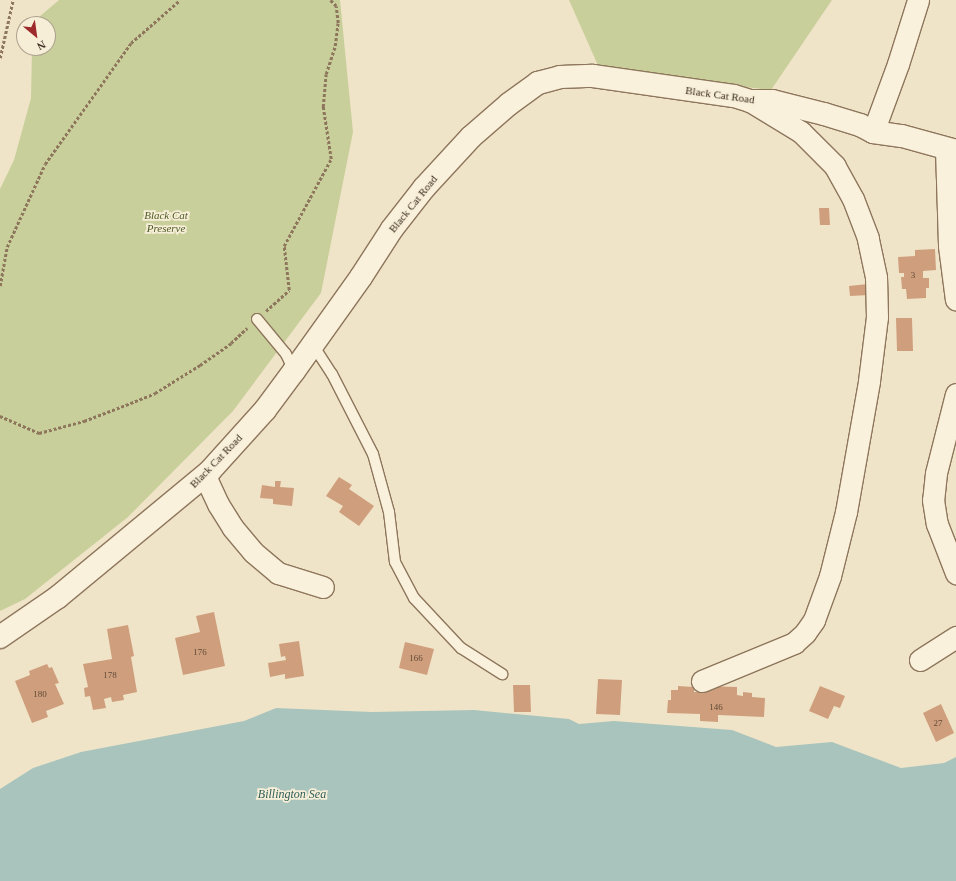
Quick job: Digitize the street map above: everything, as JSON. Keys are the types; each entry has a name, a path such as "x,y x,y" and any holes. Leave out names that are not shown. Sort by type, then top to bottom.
{"street":[{"path":"872,132 898,64 918,0"},
{"name":"Black Cat Road","path":"0,637 58,597 205,476 265,410 361,278 392,229 424,188 471,138 509,104 538,83 560,77 592,76 734,96 750,101 772,101 860,125 872,132 902,136 951,150"},
{"path":"702,681 794,643 805,633 814,620 830,576 846,512 869,381 876,317 876,277 868,238 853,199 835,166 801,132 750,101"},
{"path":"951,150 949,246 956,300"},
{"path":"956,394 936,473 933,500 937,524 956,573"},
{"path":"205,476 233,528 252,552 278,574 323,587"},
{"path":"920,660 956,637"}],"lane":[{"path":"257,319 286,354 294,371"},
{"path":"313,345 332,374 373,454 390,512 395,562 414,598 461,648 502,674"}],"path":[{"path":"0,58 13,0"},
{"path":"0,286 7,247 45,164 131,43 180,0"},
{"path":"0,416 39,433 84,421 155,393 200,365 231,343 289,290 284,246 332,159 323,107 326,74 335,46 338,23 336,6 330,0"}],"green space":[{"name":"Black Cat Preserve","path":"59,0 340,0 353,132 321,293 233,411 128,517 25,599 0,611 0,189 14,160 31,98 32,56 56,56 56,16 40,16"},
{"path":"569,0 832,0 771,90 600,70"}],"water":[{"name":"Billington Sea","path":"276,708 372,712 474,710 569,719 579,724 614,721 732,730 776,747 832,742 901,768 944,763 956,757 956,881 0,881 0,789 33,768 81,752 244,721"}],"building":[{"path":"819,208 829,208 830,225 820,225"},
{"path":"935,249 936,270 923,271 923,278 929,278 929,288 926,288 926,298 907,299 906,289 902,289 901,277 904,277 904,273 899,273 898,257 915,256 915,250"},
{"path":"868,284 869,295 850,296 849,286"},
{"path":"896,318 912,318 913,351 897,351"},
{"path":"339,477 352,485 349,489 374,506 359,526 339,512 343,506 326,496"},
{"path":"275,481 281,481 280,487 294,488 292,506 273,504 273,499 260,498 262,485 275,487"},
{"path":"214,612 225,666 183,675 175,638 200,632 196,616"},
{"path":"128,625 134,656 131,657 137,692 123,695 124,700 112,702 111,697 104,699 106,708 93,710 90,696 85,697 84,688 88,687 83,664 112,659 107,629"},
{"path":"299,641 304,676 285,679 285,674 270,677 268,663 286,660 285,656 281,657 279,644"},
{"path":"405,642 434,649 427,675 399,668"},
{"path":"47,664 49,668 52,667 59,683 55,684 64,704 46,711 48,717 32,723 15,681 30,675 29,671"},
{"path":"598,679 622,680 620,715 596,714"},
{"path":"513,685 530,685 531,712 514,712"},
{"path":"678,686 694,687 694,692 702,692 702,686 737,687 737,695 743,696 743,692 752,693 752,697 765,698 764,717 718,715 718,722 700,721 700,714 667,713 668,700 671,700 671,690 678,690"},
{"path":"820,686 845,696 840,708 834,706 828,719 809,711"},
{"path":"941,704 954,733 936,742 923,713"}]}
